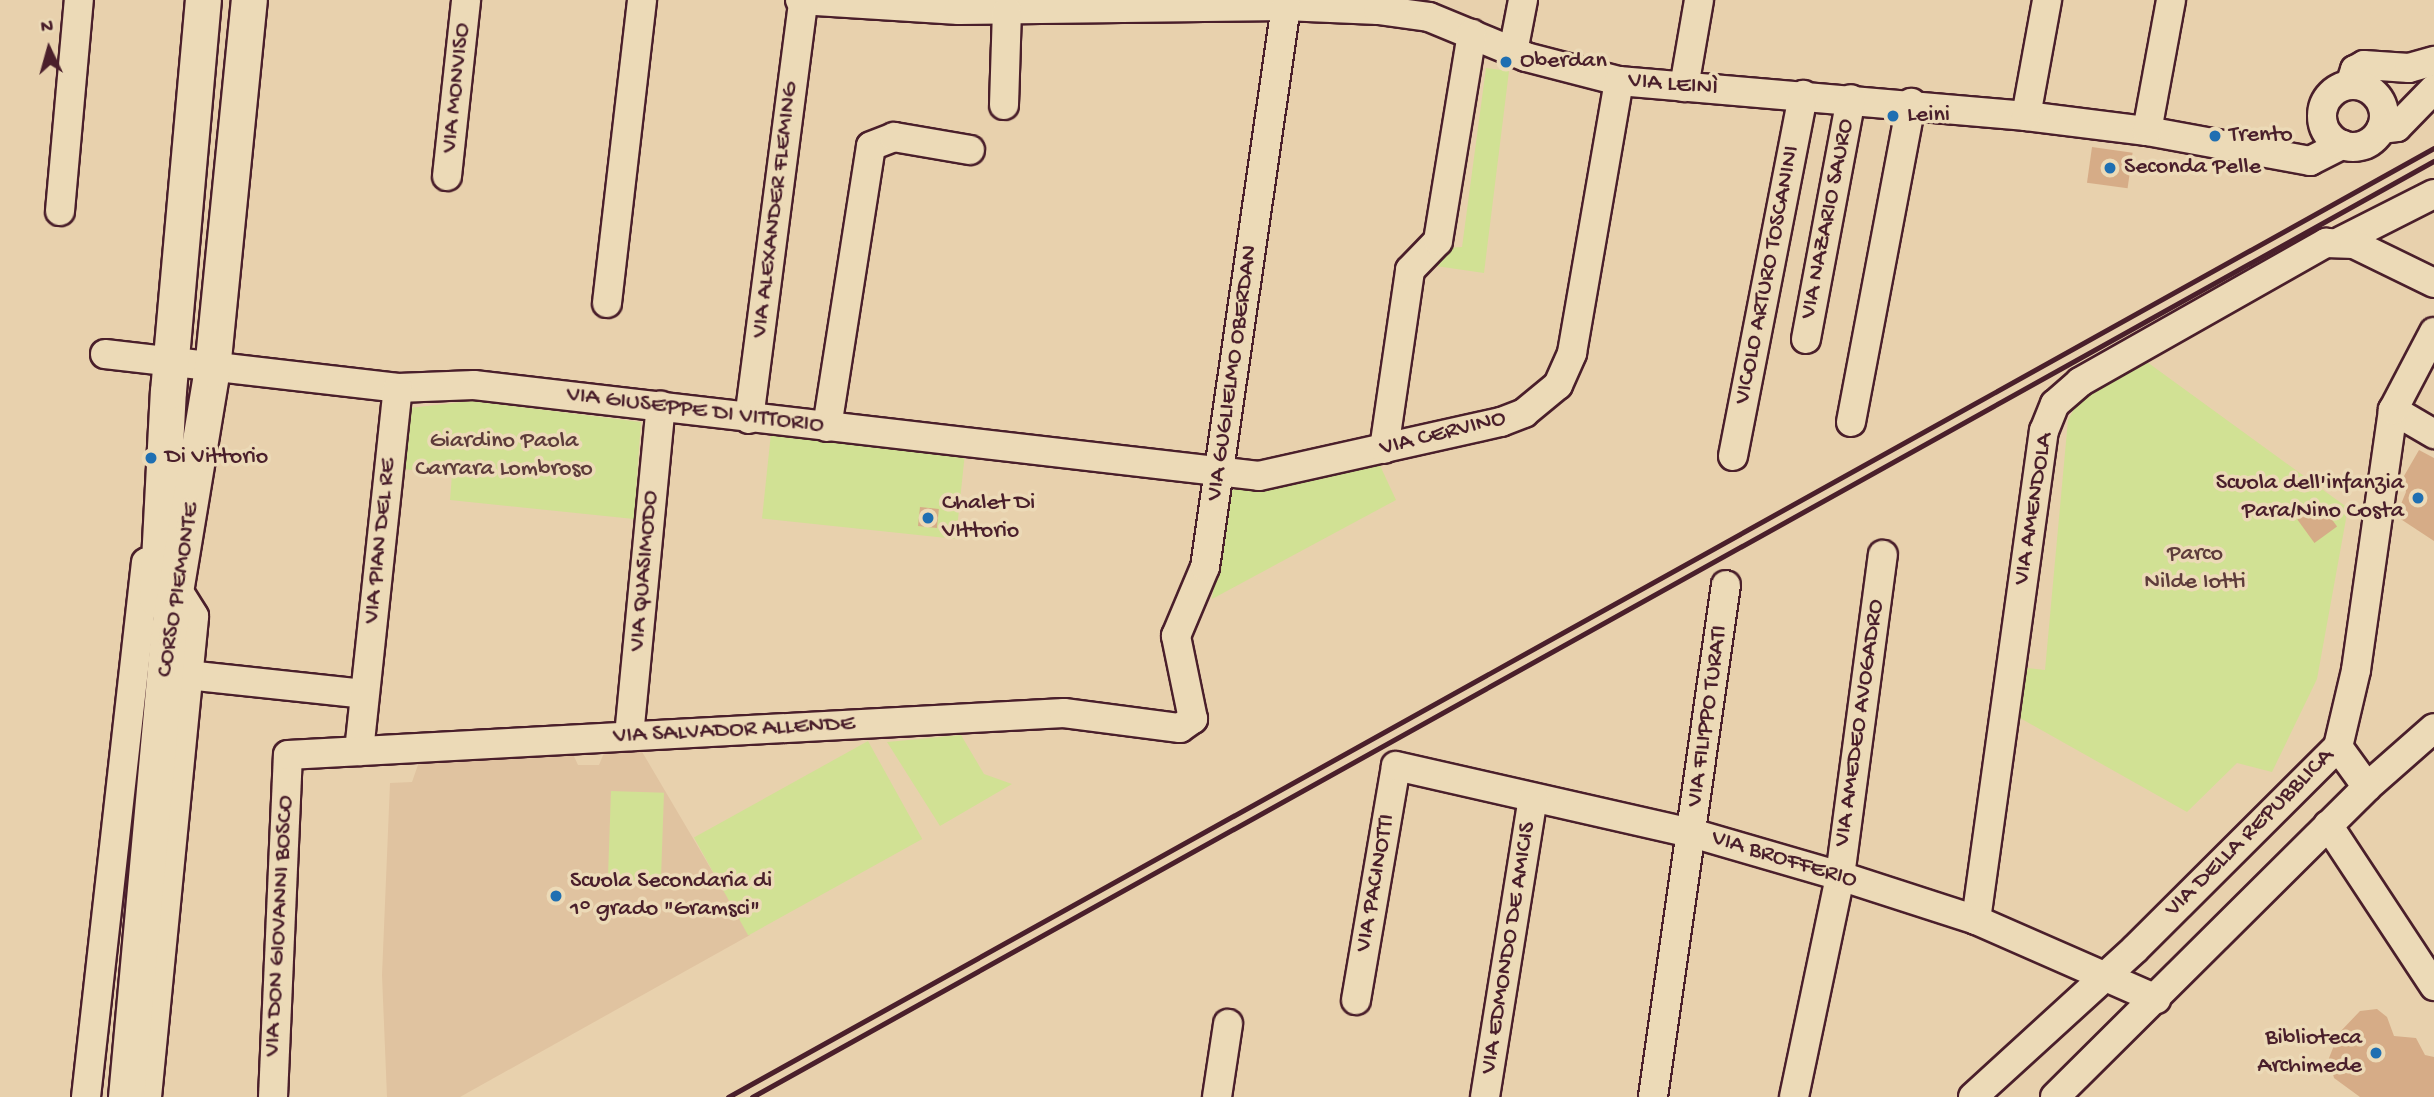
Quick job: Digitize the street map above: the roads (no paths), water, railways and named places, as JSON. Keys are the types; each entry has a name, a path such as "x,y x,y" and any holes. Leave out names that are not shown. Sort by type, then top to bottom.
{"main road":[{"name":"CORSO PIEMONTE","path":"121,1074 155,629 170,364 204,0"},
{"name":"CORSO PIEMONTE","path":"105,1097 121,1074 177,589 212,369 249,0"}],"street":[{"path":"60,211 79,0"},
{"name":"VIA MONVISO","path":"447,176 466,0"},
{"path":"607,303 642,0"},
{"path":"1513,52 1523,0"},
{"path":"1684,87 1699,0"},
{"path":"2026,116 2047,0"},
{"path":"2147,131 2171,0"},
{"name":"VIA LEINÌ","path":"808,1 1007,11 1230,4 1431,9 1472,34 1513,52 1619,81 1911,103 2147,131 2301,156 2334,137"},
{"name":"VIA ALEXANDER FLEMING","path":"749,419 808,1"},
{"name":"VIA GUGLIELMO OBERDAN","path":"1180,728 1193,719 1176,636 1205,567 1286,6"},
{"path":"1004,105 1007,11"},
{"path":"1384,449 1410,270 1438,241 1472,34"},
{"path":"2434,61 2387,67 2364,65 2379,104 2360,146 2334,137 2327,99 2379,104 2434,89"},
{"name":"VIA CERVINO","path":"1218,473 1259,476 1501,422 1524,413 1562,379 1572,353 1619,81"},
{"name":"VICOLO ARTURO TOSCANINI","path":"1733,456 1803,95"},
{"name":"VIA NAZARIO SAURO","path":"1806,339 1851,99"},
{"path":"1851,422 1911,103"},
{"path":"827,427 871,146 894,137 970,150"},
{"name":"VIA AMENDOLA","path":"1976,920 2044,431 2055,404 2080,382 2326,243 2341,241 2434,194"},
{"path":"2341,241 2434,283"},
{"name":"VIA DELLA REPUBBLICA","path":"1973,1097 2338,747 2356,670 2393,410 2434,332"},
{"name":"VIA GIUSEPPE DI VITTORIO","path":"105,354 212,369 398,388 474,385 1218,473"},
{"name":"VIA PIAN DEL RE","path":"359,751 398,388"},
{"name":"VIA QUASIMODO","path":"629,737 661,406"},
{"path":"2393,410 2434,434"},
{"name":"CORSO PIEMONTE","path":"86,1097 142,574 161,509"},
{"name":"VIA AMEDEO AVOGADRO","path":"1794,1097 1840,876 1883,555"},
{"name":"VIA FILIPPO TURATI","path":"1653,1097 1726,585"},
{"path":"147,1097 194,616 177,589"},
{"path":"187,675 364,694"},
{"name":"VIA SALVADOR ALLENDE","path":"288,755 1063,713 1180,728"},
{"path":"2055,1097 2367,787 2432,733"},
{"path":"2338,747 2367,787"},
{"name":"VIA DON GIOVANNI BOSCO","path":"273,1097 288,755"},
{"name":"VIA BROFFERIO","path":"1396,765 1692,833 1840,876 1976,920 2156,999"},
{"name":"VIA PACINOTTI","path":"1356,1000 1396,765"},
{"name":"VIA EDMONDO DE AMICIS","path":"1485,1097 1533,798"},
{"path":"2328,825 2434,986"},
{"path":"1217,1097 1228,1024"}],"railway":[{"path":"728,1097 2434,148"},
{"path":"752,1097 2434,161"}],"place":[{"name":"Oberdan","path":"1506,62"},
{"name":"Leini","path":"1893,116"},
{"name":"Trento","path":"2215,136"},
{"name":"Seconda Pelle","path":"2110,168"},
{"name":"Di Vittorio","path":"151,458"},
{"name":"Scuola dell'infanzia Para/Nino Costa","path":"2418,498"},
{"name":"Chalet Di VIttorio","path":"928,518"},
{"name":"Scuola Secondaria di 1° grado \"Gramsci\"","path":"556,896"},
{"name":"Biblioteca Archimede","path":"2376,1053"}],"park label":[{"name":"Giardino Paola Carrara Lombroso","path":"504,456"},
{"name":"Parco Nilde Iotti","path":"2195,569"}]}
